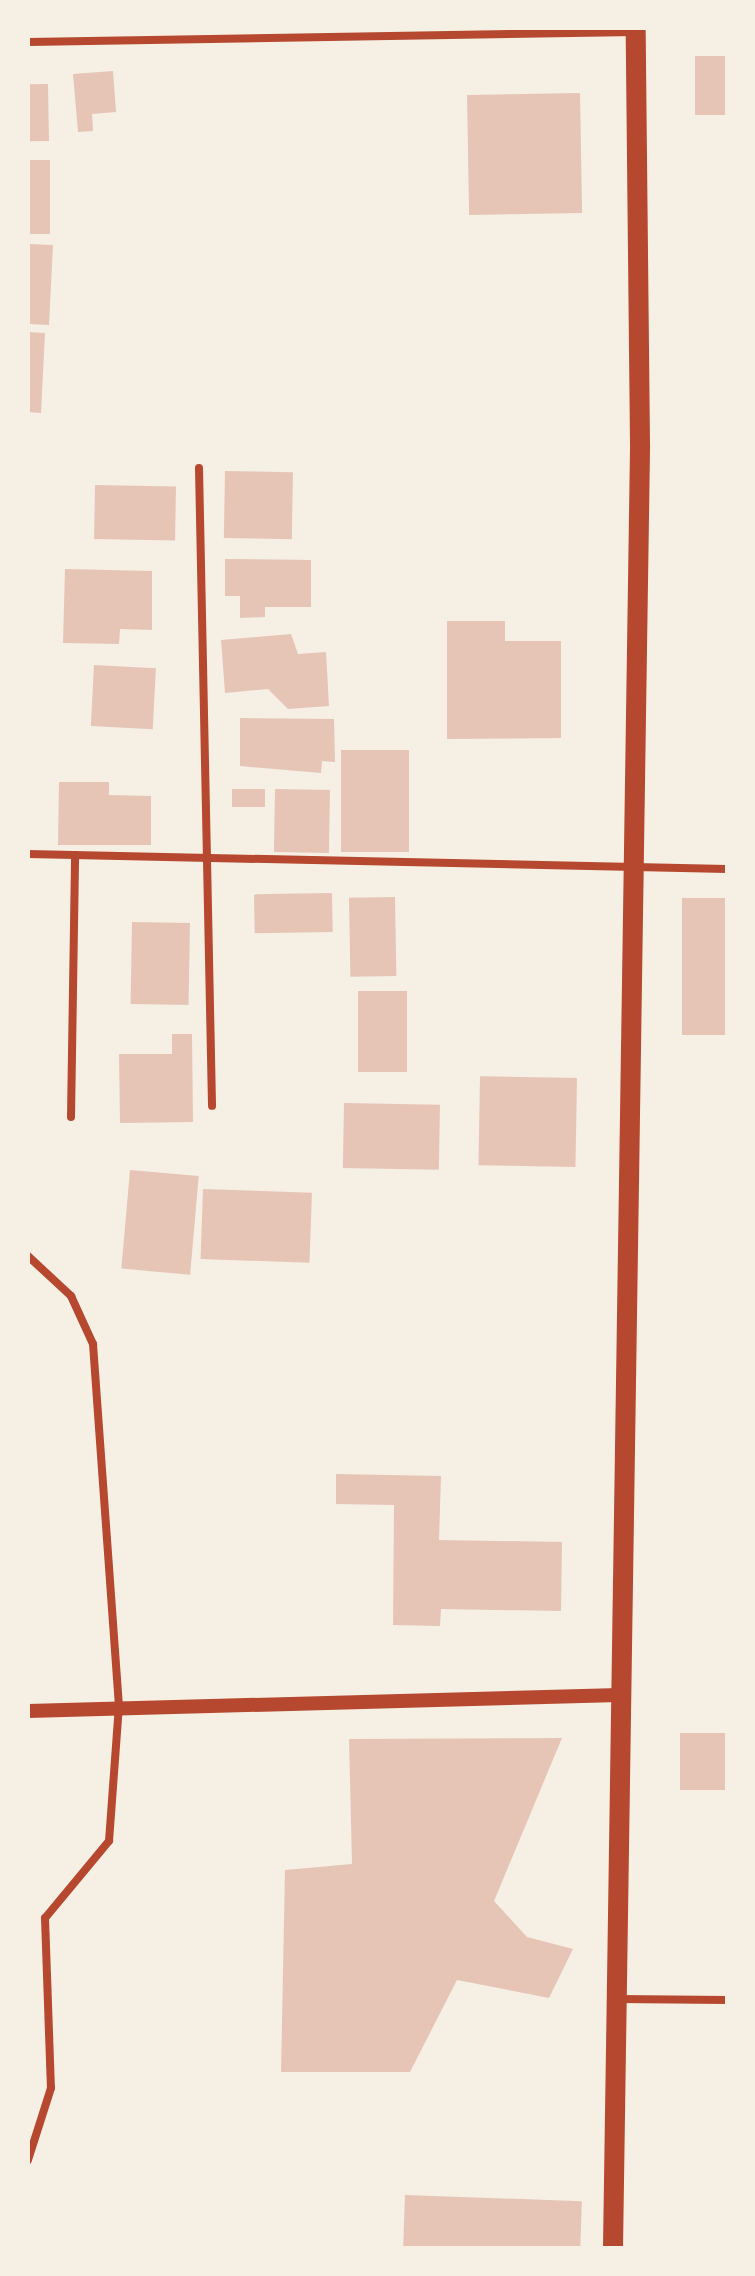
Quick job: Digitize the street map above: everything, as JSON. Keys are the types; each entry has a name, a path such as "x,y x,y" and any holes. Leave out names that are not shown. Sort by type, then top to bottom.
{"main road":[{"path":"613,2248 630,866 640,444 636,30"}],"street":[{"path":"28,42 636,30"},
{"path":"199,468 212,1106"},
{"path":"28,854 727,869"},
{"path":"71,1117 75,855"},
{"path":"28,1256 71,1296 93,1344 119,1705 109,1841 45,1918 51,2088 28,2160"},
{"path":"28,1711 119,1705 620,1695"},
{"path":"617,1999 727,2000"}],"building":[{"path":"695,56 727,56 727,115 695,115"},
{"path":"113,71 116,112 92,114 93,131 78,132 73,74"},
{"path":"28,84 48,84 49,141 29,141"},
{"path":"580,93 582,213 469,215 467,95"},
{"path":"28,160 50,160 50,234 28,234"},
{"path":"28,244 53,245 49,325 28,324"},
{"path":"28,332 45,333 41,413 28,412"},
{"path":"225,471 293,472 292,539 224,538"},
{"path":"95,485 176,486 175,540 94,539"},
{"path":"225,559 311,560 311,607 265,607 265,617 240,618 240,596 225,596"},
{"path":"65,569 152,571 152,630 120,629 119,644 63,643"},
{"path":"447,621 505,621 505,641 561,641 561,738 447,739"},
{"path":"291,634 298,654 326,652 329,706 288,709 268,689 225,693 221,640"},
{"path":"94,665 156,668 153,729 91,726"},
{"path":"240,718 334,719 335,762 322,761 321,773 240,766"},
{"path":"341,750 409,750 409,852 341,852"},
{"path":"59,782 109,782 109,795 151,796 151,845 58,845"},
{"path":"232,789 265,789 265,807 232,807"},
{"path":"275,789 330,790 329,853 274,852"},
{"path":"332,893 333,932 255,933 254,894"},
{"path":"395,897 396,976 350,977 349,898"},
{"path":"682,898 727,898 727,1035 682,1035"},
{"path":"132,922 190,923 189,1005 131,1004"},
{"path":"358,991 407,991 407,1072 358,1072"},
{"path":"172,1034 192,1034 193,1122 120,1123 119,1054 172,1054"},
{"path":"480,1076 577,1078 575,1167 478,1165"},
{"path":"344,1103 440,1105 439,1170 343,1168"},
{"path":"130,1170 199,1176 190,1275 121,1269"},
{"path":"203,1189 312,1193 309,1263 201,1259"},
{"path":"336,1474 441,1476 439,1540 562,1542 561,1611 441,1609 440,1626 393,1625 394,1505 336,1504"},
{"path":"680,1733 727,1733 727,1790 680,1790"},
{"path":"562,1738 494,1901 527,1937 573,1949 549,1998 457,1980 410,2072 281,2072 285,1870 352,1864 349,1739"},
{"path":"405,2195 582,2201 580,2248 403,2248"}]}
